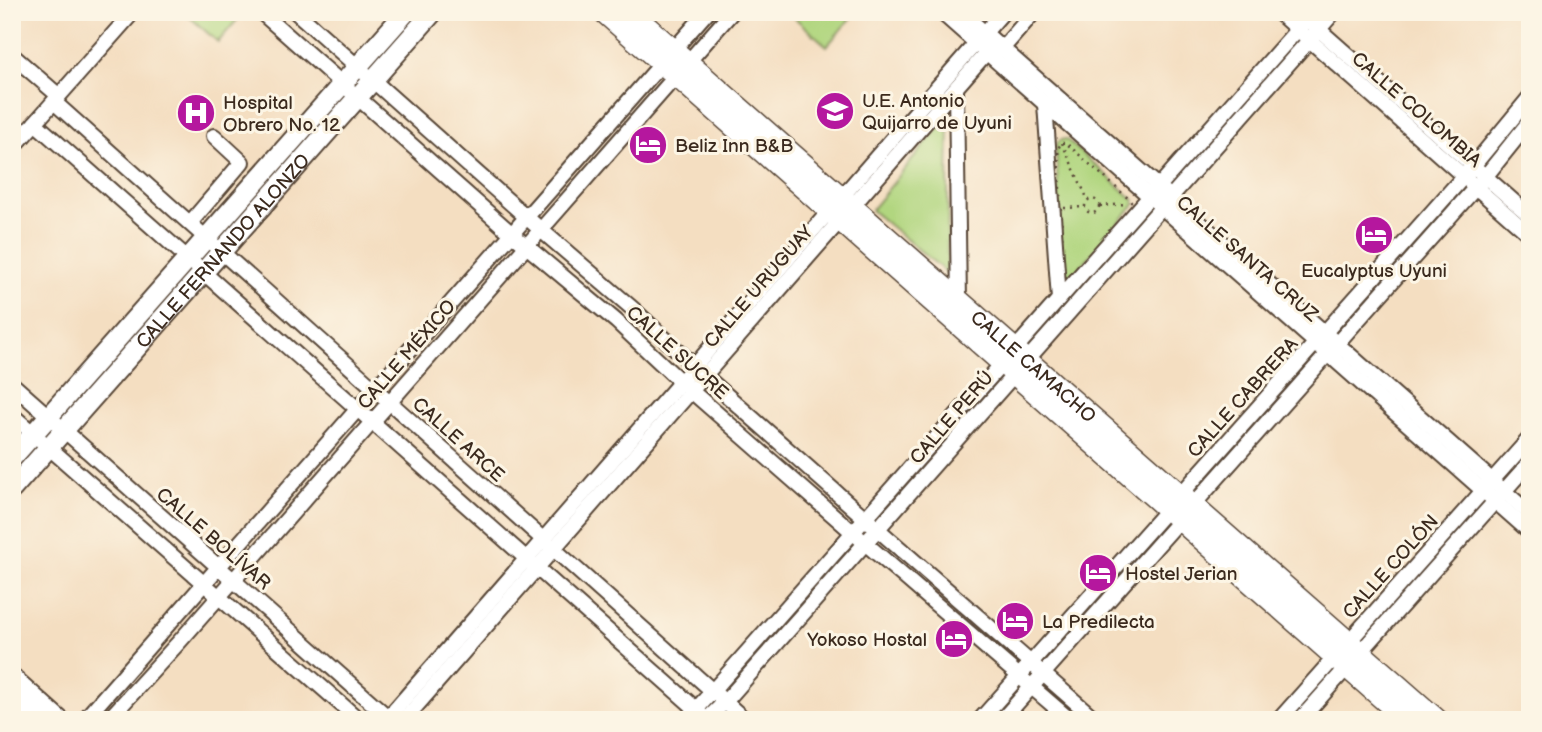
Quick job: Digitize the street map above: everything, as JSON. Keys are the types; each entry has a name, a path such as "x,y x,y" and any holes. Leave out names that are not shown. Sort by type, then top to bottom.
{"highway":[{"name":"CALLE CAMACHO","path":"604,12 675,63 1347,655 1437,720"},
{"name":"CALLE CAMACHO","path":"630,12 675,63"},
{"name":"CALLE CAMACHO","path":"841,210 959,302 1014,362"},
{"name":"CALLE CAMACHO","path":"1347,655 1407,720"}],"main road":[{"name":"CALLE FERNANDO ALONZO","path":"12,458 406,12"},
{"name":"CALLE FERNANDO ALONZO","path":"12,489 433,12"},
{"path":"12,678 58,720"},
{"path":"12,701 34,720"}],"street":[{"path":"12,149 133,12"},
{"name":"CALLE SUCRE","path":"261,12 512,234 616,321 853,533 1070,720"},
{"name":"CALLE SUCRE","path":"296,12 1096,720"},
{"name":"CALLE MÉXICO","path":"108,720 541,230 675,63 707,12"},
{"name":"CALLE MÉXICO","path":"84,720 526,218 675,63 732,12"},
{"name":"CALLE SANTA CRUZ","path":"942,12 983,43 1045,104 1166,202 1332,348 1499,496 1530,532"},
{"name":"CALLE SANTA CRUZ","path":"961,12 983,43 1002,49 1154,192"},
{"name":"CALLE URUGUAY","path":"841,210 956,89 1003,12"},
{"path":"1002,49 1034,12"},
{"name":"CALLE COLOMBIA","path":"1278,12 1304,18 1314,35 1469,171 1530,235"},
{"name":"CALLE PERÚ","path":"698,717 713,691 853,533 1166,202 1334,12"},
{"name":"CALLE PERÚ","path":"698,717 725,702 878,529 1014,362 1059,299 1304,18"},
{"name":"CALLE URUGUAY","path":"404,720 548,544 841,210 983,43"},
{"name":"CALLE ARCE","path":"12,55 206,238 745,720"},
{"path":"956,89 959,302"},
{"name":"CALLE CABRERA","path":"1002,720 1320,338 1469,171 1530,97"},
{"path":"1045,104 1059,299"},
{"name":"CALLE CABRERA","path":"980,720 1031,663 1332,348 1480,182 1530,121"},
{"path":"35,123 532,563 698,717"},
{"path":"190,223 242,162 214,136"},
{"name":"CALLE COLOMBIA","path":"1480,182 1530,216"},
{"name":"CALLE BOLÍVAR","path":"12,384 389,719"},
{"path":"12,415 359,720"},
{"name":"CALLE COLÓN","path":"1300,720 1347,655 1530,438"},
{"name":"CALLE COLÓN","path":"1279,720 1347,655 1530,462"},
{"name":"CALLE SANTA CRUZ","path":"1499,496 1530,514"},
{"name":"CALLE URUGUAY","path":"389,719 532,563"}],"path":[{"path":"1062,143 1088,200 1088,212 1097,212 1099,206 1096,200 1088,200"},
{"path":"1062,143 1066,143 1132,204"},
{"path":"1062,143 1058,148 1061,208 1065,272 1069,276 1132,204"},
{"path":"1099,206 1132,204"},
{"path":"1061,208 1086,207"}],"green space":[{"path":"184,12 244,12 218,42"},
{"path":"788,12 856,12 827,46"},
{"path":"949,115 947,273 871,210"},
{"path":"1066,139 1133,199 1135,204 1069,280 1062,276 1056,147 1057,143"}],"place":[{"name":"U.E. Antonio Quijarro de Uyuni","path":"835,111"},
{"name":"Hospital Obrero No. 12","path":"196,113"},
{"name":"Beliz Inn B&B","path":"648,145"},
{"name":"Eucalyptus Uyuni","path":"1374,235"},
{"name":"Hostel Jerian","path":"1098,573"},
{"name":"La Predilecta","path":"1015,621"},
{"name":"Yokoso Hostal","path":"954,639"}]}
